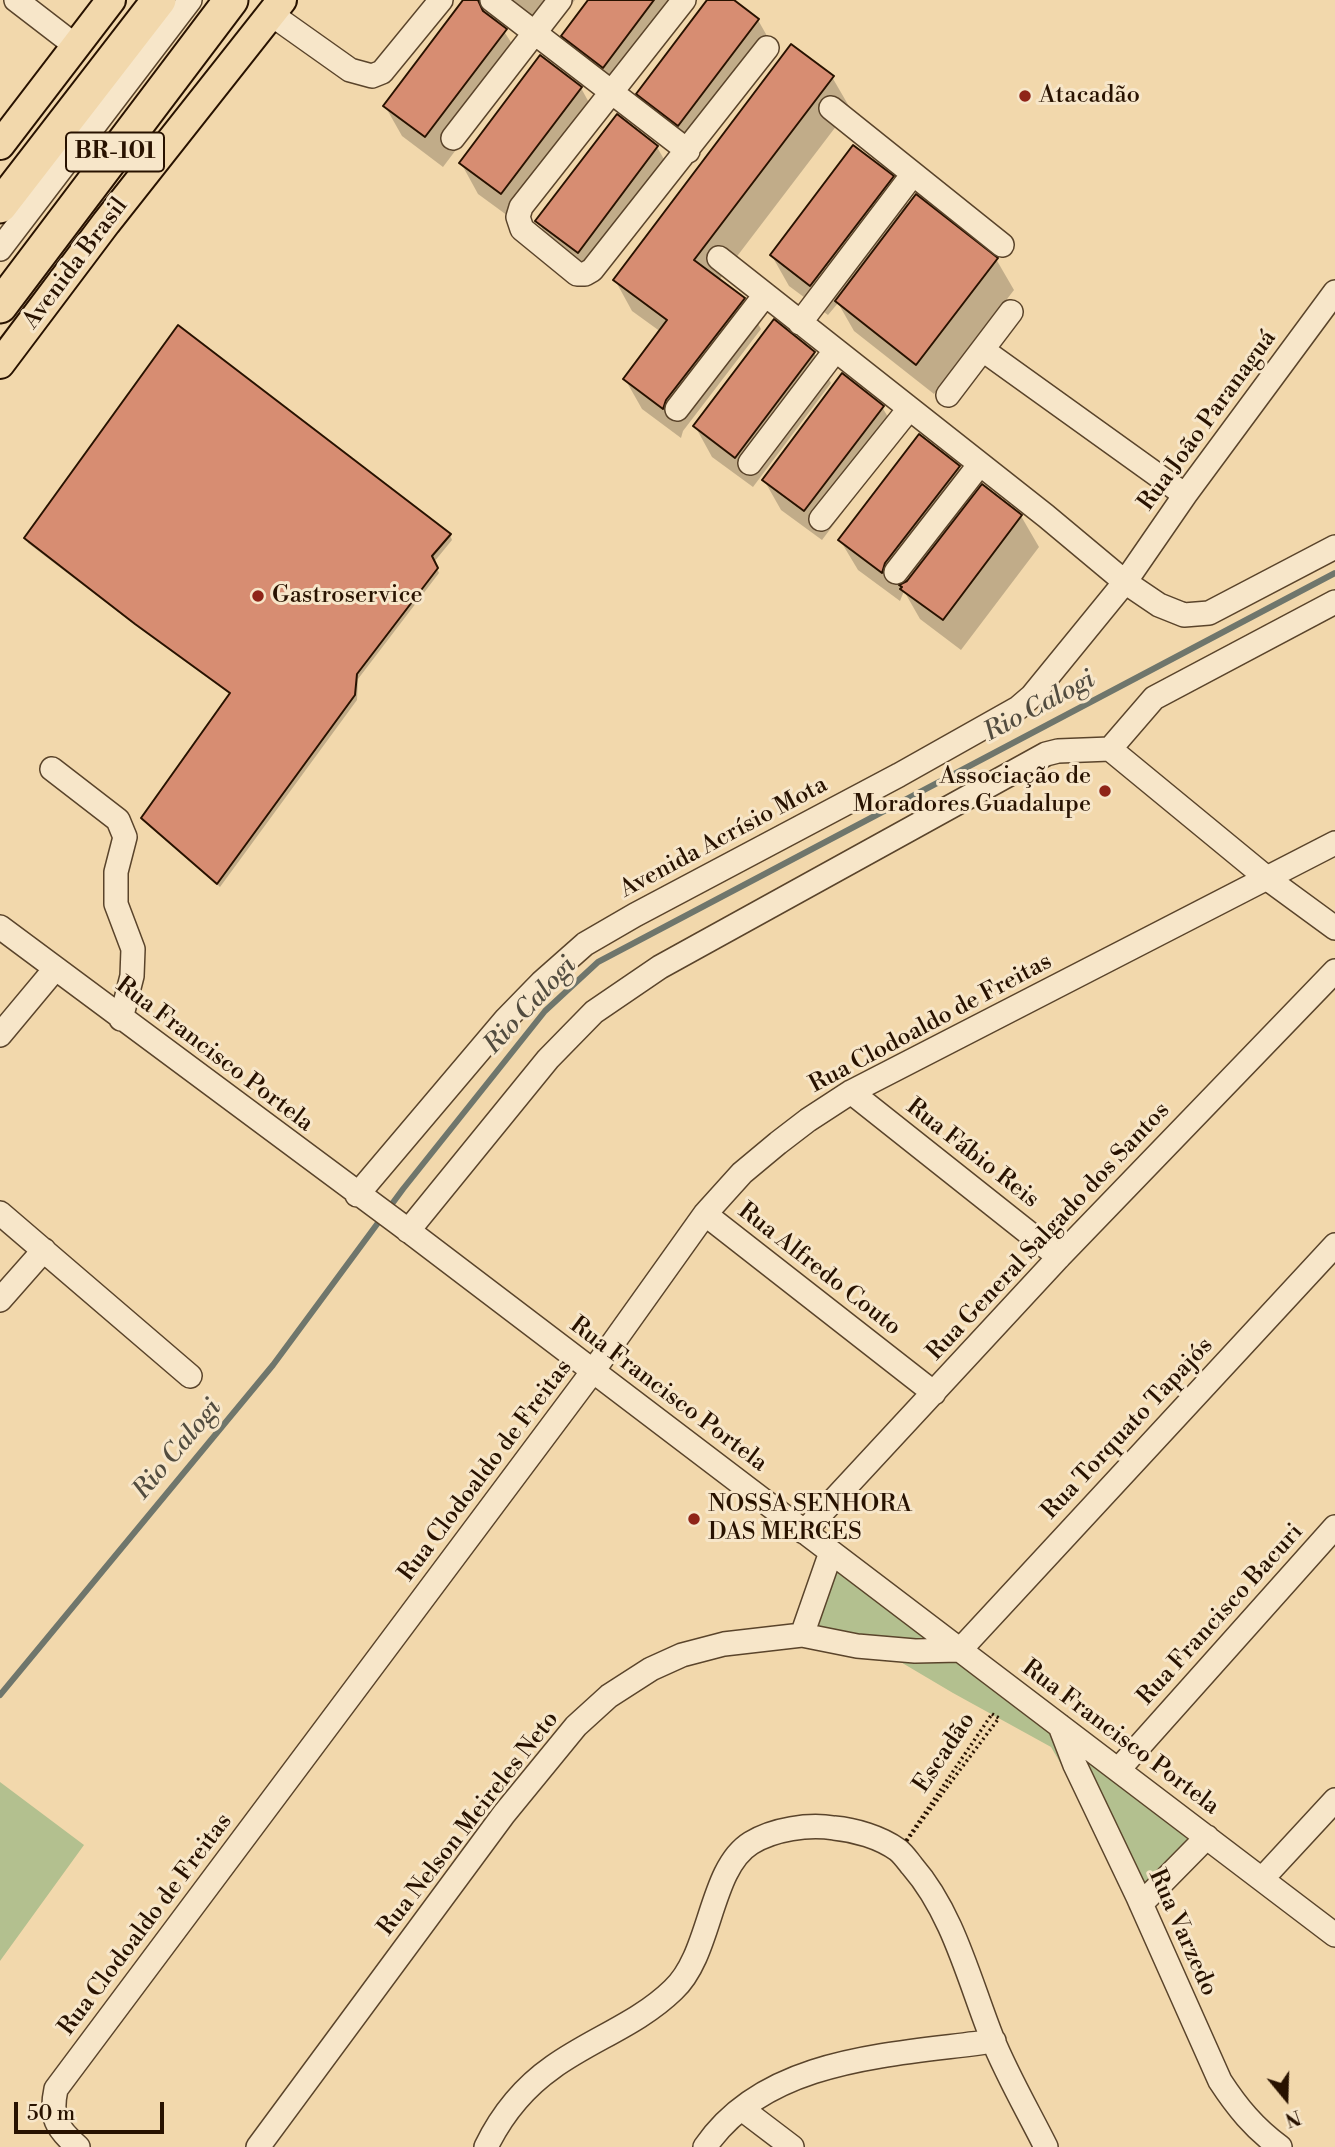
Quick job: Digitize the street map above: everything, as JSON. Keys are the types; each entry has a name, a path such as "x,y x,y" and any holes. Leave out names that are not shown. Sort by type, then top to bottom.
{"highway":[{"name":"BR-101","path":"0,206 159,0"},
{"name":"Avenida Brasil","path":"0,306 231,0"}],"main road":[{"path":"0,145 111,0"},
{"name":"Avenida Brasil","path":"0,364 106,223 277,7"}],"street":[{"path":"16,0 68,40 75,49"},
{"path":"0,249 190,0"},
{"path":"0,281 218,0"},
{"path":"277,7 350,71 372,76 382,72 440,0"},
{"path":"492,0 688,151"},
{"path":"453,138 560,0"},
{"path":"684,0 521,207 518,217 522,229 577,274 592,270 688,151 766,48"},
{"path":"831,108 1002,245"},
{"path":"800,323 913,174"},
{"path":"719,258 1046,516 1125,582 1159,605 1184,615 1209,613 1335,547"},
{"name":"Rua João Paranaguá","path":"1125,582 1185,495 1335,292"},
{"path":"677,409 765,295"},
{"path":"948,395 1011,313"},
{"path":"983,350 1185,495"},
{"path":"750,463 835,351"},
{"path":"821,519 909,409"},
{"path":"896,572 980,464"},
{"name":"Avenida Acrísio Mota","path":"362,1198 506,1018 585,944 1018,708 1032,696 1125,582"},
{"path":"1110,749 1154,698 1335,602"},
{"path":"404,1228 548,1059 594,1012 660,967 1046,754 1110,749 1268,879 1335,928"},
{"path":"52,769 118,820 125,837 116,872 116,904 133,949 132,976 121,1019"},
{"name":"Rua Clodoaldo de Freitas","path":"78,2147 60,2129 52,2109 56,2089 593,1371 705,1214 742,1174 778,1143 851,1092 1335,843"},
{"name":"Rua Francisco Portela","path":"0,927 404,1228 1335,1935"},
{"path":"0,1035 55,969"},
{"name":"Rua General Salgado dos Santos","path":"804,1532 1059,1257 1335,971"},
{"name":"Rua Fábio Reis","path":"851,1092 1059,1257"},
{"path":"0,1213 190,1376"},
{"name":"Rua Alfredo Couto","path":"705,1214 934,1393"},
{"name":"Rua Torquato Tapajós","path":"960,1650 1335,1245"},
{"path":"0,1300 44,1250"},
{"name":"Rua Francisco Bacuri","path":"1118,1770 1335,1527"},
{"path":"802,1635 831,1552"},
{"name":"Rua Nelson Meireles Neto","path":"258,2147 503,1814 576,1726 609,1696 651,1669 682,1655 724,1644 802,1635 857,1646 915,1651 960,1650"},
{"name":"Rua Varzedo","path":"1060,1726 1074,1765 1141,1904 1220,2081 1237,2108 1262,2134 1280,2147"},
{"path":"1262,1880 1335,1800"},
{"path":"486,2147 497,2123 516,2098 553,2067 640,2017 675,1989 695,1958 732,1861 751,1843 784,1830 822,1826 853,1830 899,1851 930,1886 958,1947 993,2041 1046,2147"},
{"path":"1141,1904 1207,1837"},
{"path":"705,2147 742,2109 778,2085 803,2074 838,2064 993,2041"},
{"path":"742,2109 792,2147"}],"path":[{"name":"Escadão","path":"992,1714 999,1718 991,1729 899,1851 992,1714"}],"green space":[{"path":"834,1567 1204,1835 1141,1900 1051,1747 855,1635 807,1632"},
{"path":"0,1782 84,1845 0,1961"}],"building":[{"path":"463,0 478,0 483,11 507,29 425,137 383,106"},
{"path":"588,0 654,0 603,68 561,36"},
{"path":"707,0 734,0 759,19 678,126 636,94"},
{"path":"791,44 834,76 694,260 745,298 666,400 663,409 623,379 667,320 613,280"},
{"path":"540,55 582,87 501,194 459,163"},
{"path":"617,114 658,146 578,253 535,221"},
{"path":"853,145 894,176 810,286 770,255"},
{"path":"916,194 998,258 916,365 835,301"},
{"path":"774,319 815,352 735,458 693,426"},
{"name":"Gastroservice","path":"178,325 451,534 432,556 438,568 357,674 355,695 217,884 141,818 230,693 24,538"},
{"path":"842,373 884,406 804,511 762,480"},
{"path":"919,434 960,466 885,563 882,573 838,540"},
{"path":"982,484 1022,515 943,620 900,589 902,587 899,585 907,581"}],"waterway":[{"name":"Rio Calogi","path":"0,1695 273,1365 403,1189 545,1011 598,962 1335,573"}],"place":[{"name":"Atacadão","path":"1025,96"},
{"name":"Gastroservice","path":"258,596"},
{"name":"Associação de Moradores Guadalupe","path":"1105,791"},
{"name":"NOSSA SENHORA DAS MERCES","path":"694,1519"}]}
